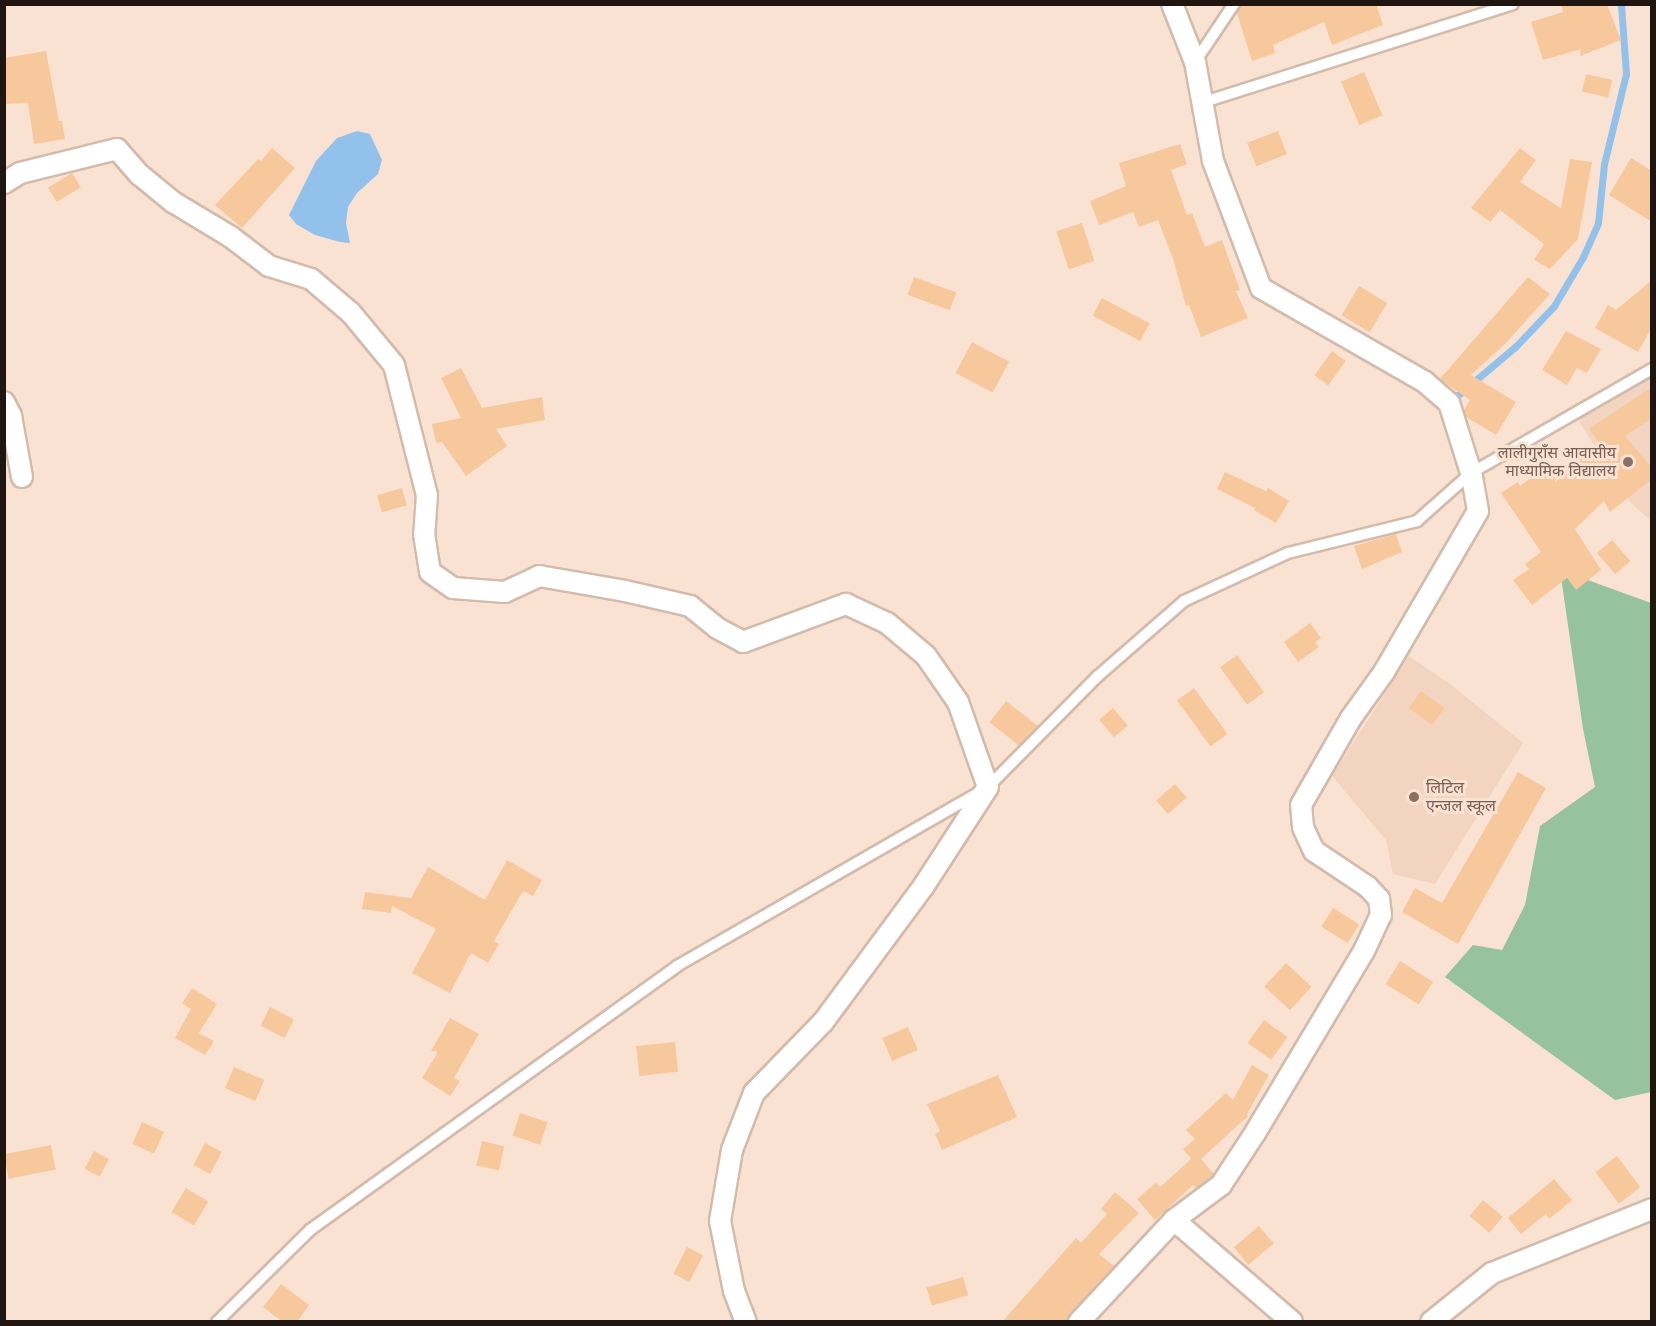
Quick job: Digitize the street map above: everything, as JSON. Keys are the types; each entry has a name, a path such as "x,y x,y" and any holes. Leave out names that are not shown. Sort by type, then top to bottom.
{"street":[{"path":"1079,1322 1174,1221 1221,1185 1255,1133 1364,951 1381,915 1379,898 1368,887 1314,851 1303,827 1301,805 1351,718 1384,672 1478,512 1471,472 1449,403 1425,382 1261,288 1213,161 1195,62 1172,4"},
{"path":"4,183 20,173 117,149 140,175 173,202 231,237 269,266 311,279 351,313 394,365 427,495 424,534 430,572 453,588 505,592 539,576 625,591 690,606 717,628 743,642 846,604 887,623 926,656 958,702 988,787 922,887 823,1022 754,1093 732,1150 720,1221 734,1291 746,1322"},
{"path":"4,402 11,416 22,477"},
{"path":"1431,1322 1492,1273 1652,1209"},
{"path":"1174,1221 1292,1322"}],"lane":[{"path":"1195,62 1234,4"},
{"path":"1201,103 1513,4"},
{"path":"216,1322 310,1230 677,966 988,787 1098,676 1184,601 1288,553 1418,521 1471,472 1652,369"}],"shaded area":[{"name":"लालीगुराँस आवासीय माध्यामिक विद्यालय","path":"1651,376 1651,521 1631,503 1578,420"},
{"path":"1409,656 1450,684 1523,743 1435,884 1393,874 1386,840 1332,776"}],"green space":[{"path":"1560,570 1651,603 1651,1092 1615,1100 1445,977 1473,945 1502,950 1525,905 1540,826 1595,787 1583,729"}],"water":[{"path":"357,131 370,134 382,160 378,174 357,193 348,207 346,223 350,243 340,242 315,235 296,224 289,215 316,161 337,138"}],"building":[{"path":"1241,4 1376,4 1383,25 1332,45 1324,22 1273,45 1275,53 1252,61 1237,13"},
{"path":"1561,4 1607,4 1621,40 1580,56 1581,49 1543,60 1531,22 1563,12"},
{"path":"46,51 59,121 62,121 65,139 34,144 28,103 4,104 4,58"},
{"path":"1364,72 1382,115 1359,125 1341,82"},
{"path":"1586,74 1612,80 1608,98 1582,92"},
{"path":"1278,131 1287,154 1256,166 1247,143"},
{"path":"1180,144 1187,164 1171,170 1187,215 1192,213 1205,247 1222,240 1240,290 1236,291 1248,318 1201,337 1189,305 1186,306 1173,259 1158,220 1139,227 1133,212 1099,225 1090,201 1126,186 1119,163"},
{"path":"272,148 295,168 242,228 215,205 258,159 261,161"},
{"path":"1520,148 1536,160 1520,182 1561,208 1570,159 1592,162 1578,239 1550,269 1534,260 1544,244 1500,210 1490,222 1471,208"},
{"path":"1631,158 1652,171 1652,222 1609,195"},
{"path":"72,173 81,188 57,202 48,187"},
{"path":"1082,223 1094,261 1069,269 1056,231"},
{"path":"914,277 956,292 950,310 908,295"},
{"path":"1528,277 1550,294 1506,343 1471,375 1516,402 1496,435 1466,417 1464,410 1470,400 1440,379"},
{"path":"1652,280 1652,327 1638,352 1595,328 1608,305 1616,310"},
{"path":"1359,286 1387,303 1370,332 1341,315"},
{"path":"1102,298 1150,323 1140,341 1093,316"},
{"path":"1566,331 1601,349 1587,373 1577,368 1567,385 1542,370"},
{"path":"972,342 1009,362 993,393 956,373"},
{"path":"1332,351 1346,361 1328,385 1314,375"},
{"path":"461,368 482,408 542,397 545,420 496,429 507,446 466,476 442,442 436,443 432,424 461,418 441,378"},
{"path":"1652,387 1652,418 1625,436 1652,468 1652,479 1610,512 1604,501 1575,529 1601,570 1576,590 1567,578 1532,605 1513,580 1529,569 1525,564 1541,552 1501,493 1518,482 1520,486 1551,463 1559,475 1600,444 1589,429"},
{"path":"1225,472 1266,491 1268,488 1289,501 1276,523 1254,510 1255,508 1217,489"},
{"path":"402,488 407,505 382,512 377,495"},
{"path":"1396,534 1402,552 1362,569 1354,546"},
{"path":"1612,540 1630,561 1615,574 1597,553"},
{"path":"1310,623 1321,638 1315,643 1319,647 1298,662 1284,642"},
{"path":"1237,655 1264,692 1247,705 1220,667"},
{"path":"1194,688 1228,734 1211,746 1177,700"},
{"path":"1421,691 1444,708 1432,725 1409,708"},
{"path":"1006,701 1038,726 1022,748 989,722"},
{"path":"1113,708 1128,726 1114,737 1099,720"},
{"path":"1518,772 1546,788 1458,944 1402,912 1415,888 1442,903"},
{"path":"1175,784 1187,798 1168,814 1156,800"},
{"path":"507,860 542,880 533,896 523,891 494,941 499,944 488,963 471,953 450,993 412,973 436,929 392,906 391,913 362,909 365,892 411,898 428,867 485,900"},
{"path":"1333,908 1359,924 1348,943 1321,927"},
{"path":"1400,961 1433,982 1419,1005 1386,984"},
{"path":"1286,963 1312,987 1290,1010 1264,986"},
{"path":"192,988 217,1004 199,1033 214,1041 205,1055 175,1038 191,1009 182,1003"},
{"path":"270,1007 294,1019 285,1038 260,1026"},
{"path":"450,1018 479,1034 454,1078 460,1081 450,1096 422,1078 438,1052 431,1051"},
{"path":"1264,1020 1287,1037 1271,1060 1248,1043"},
{"path":"908,1027 918,1050 892,1061 882,1038"},
{"path":"675,1042 678,1072 639,1076 636,1046"},
{"path":"1252,1065 1269,1075 1247,1114 1248,1116 1201,1159 1214,1174 1196,1189 1193,1185 1155,1220 1137,1199 1156,1183 1160,1187 1191,1159 1183,1149 1195,1139 1186,1130 1226,1093 1233,1100"},
{"path":"234,1067 264,1080 255,1101 225,1088"},
{"path":"998,1075 1017,1117 942,1150 935,1134 940,1131 927,1104"},
{"path":"520,1113 548,1122 540,1145 513,1136"},
{"path":"142,1122 164,1132 154,1154 132,1144"},
{"path":"482,1141 504,1146 499,1171 476,1165"},
{"path":"205,1143 222,1152 210,1174 193,1165"},
{"path":"51,1145 56,1170 9,1179 4,1154"},
{"path":"94,1151 109,1159 100,1177 85,1169"},
{"path":"1617,1156 1640,1187 1619,1203 1595,1172"},
{"path":"1554,1179 1572,1200 1549,1219 1546,1214 1521,1234 1508,1218"},
{"path":"186,1188 208,1201 194,1225 172,1212"},
{"path":"1115,1192 1139,1213 1099,1254 1114,1266 1066,1322 1002,1322 1076,1238 1081,1243 1107,1214 1101,1209"},
{"path":"1483,1200 1503,1217 1489,1233 1470,1216"},
{"path":"1259,1226 1274,1244 1249,1265 1234,1247"},
{"path":"687,1247 703,1255 689,1282 673,1274"},
{"path":"963,1277 968,1295 932,1306 926,1287"},
{"path":"281,1284 309,1305 297,1322 283,1322 263,1307"}],"waterway":[{"path":"1451,401 1515,347 1554,306 1583,257 1598,223 1604,164 1626,74 1621,4"}],"place":[{"name":"लालीगुराँस आवासीय माध्यामिक विद्यालय","path":"1628,462"},
{"name":"लिटिल एन्जल स्कूल","path":"1414,797"}]}
